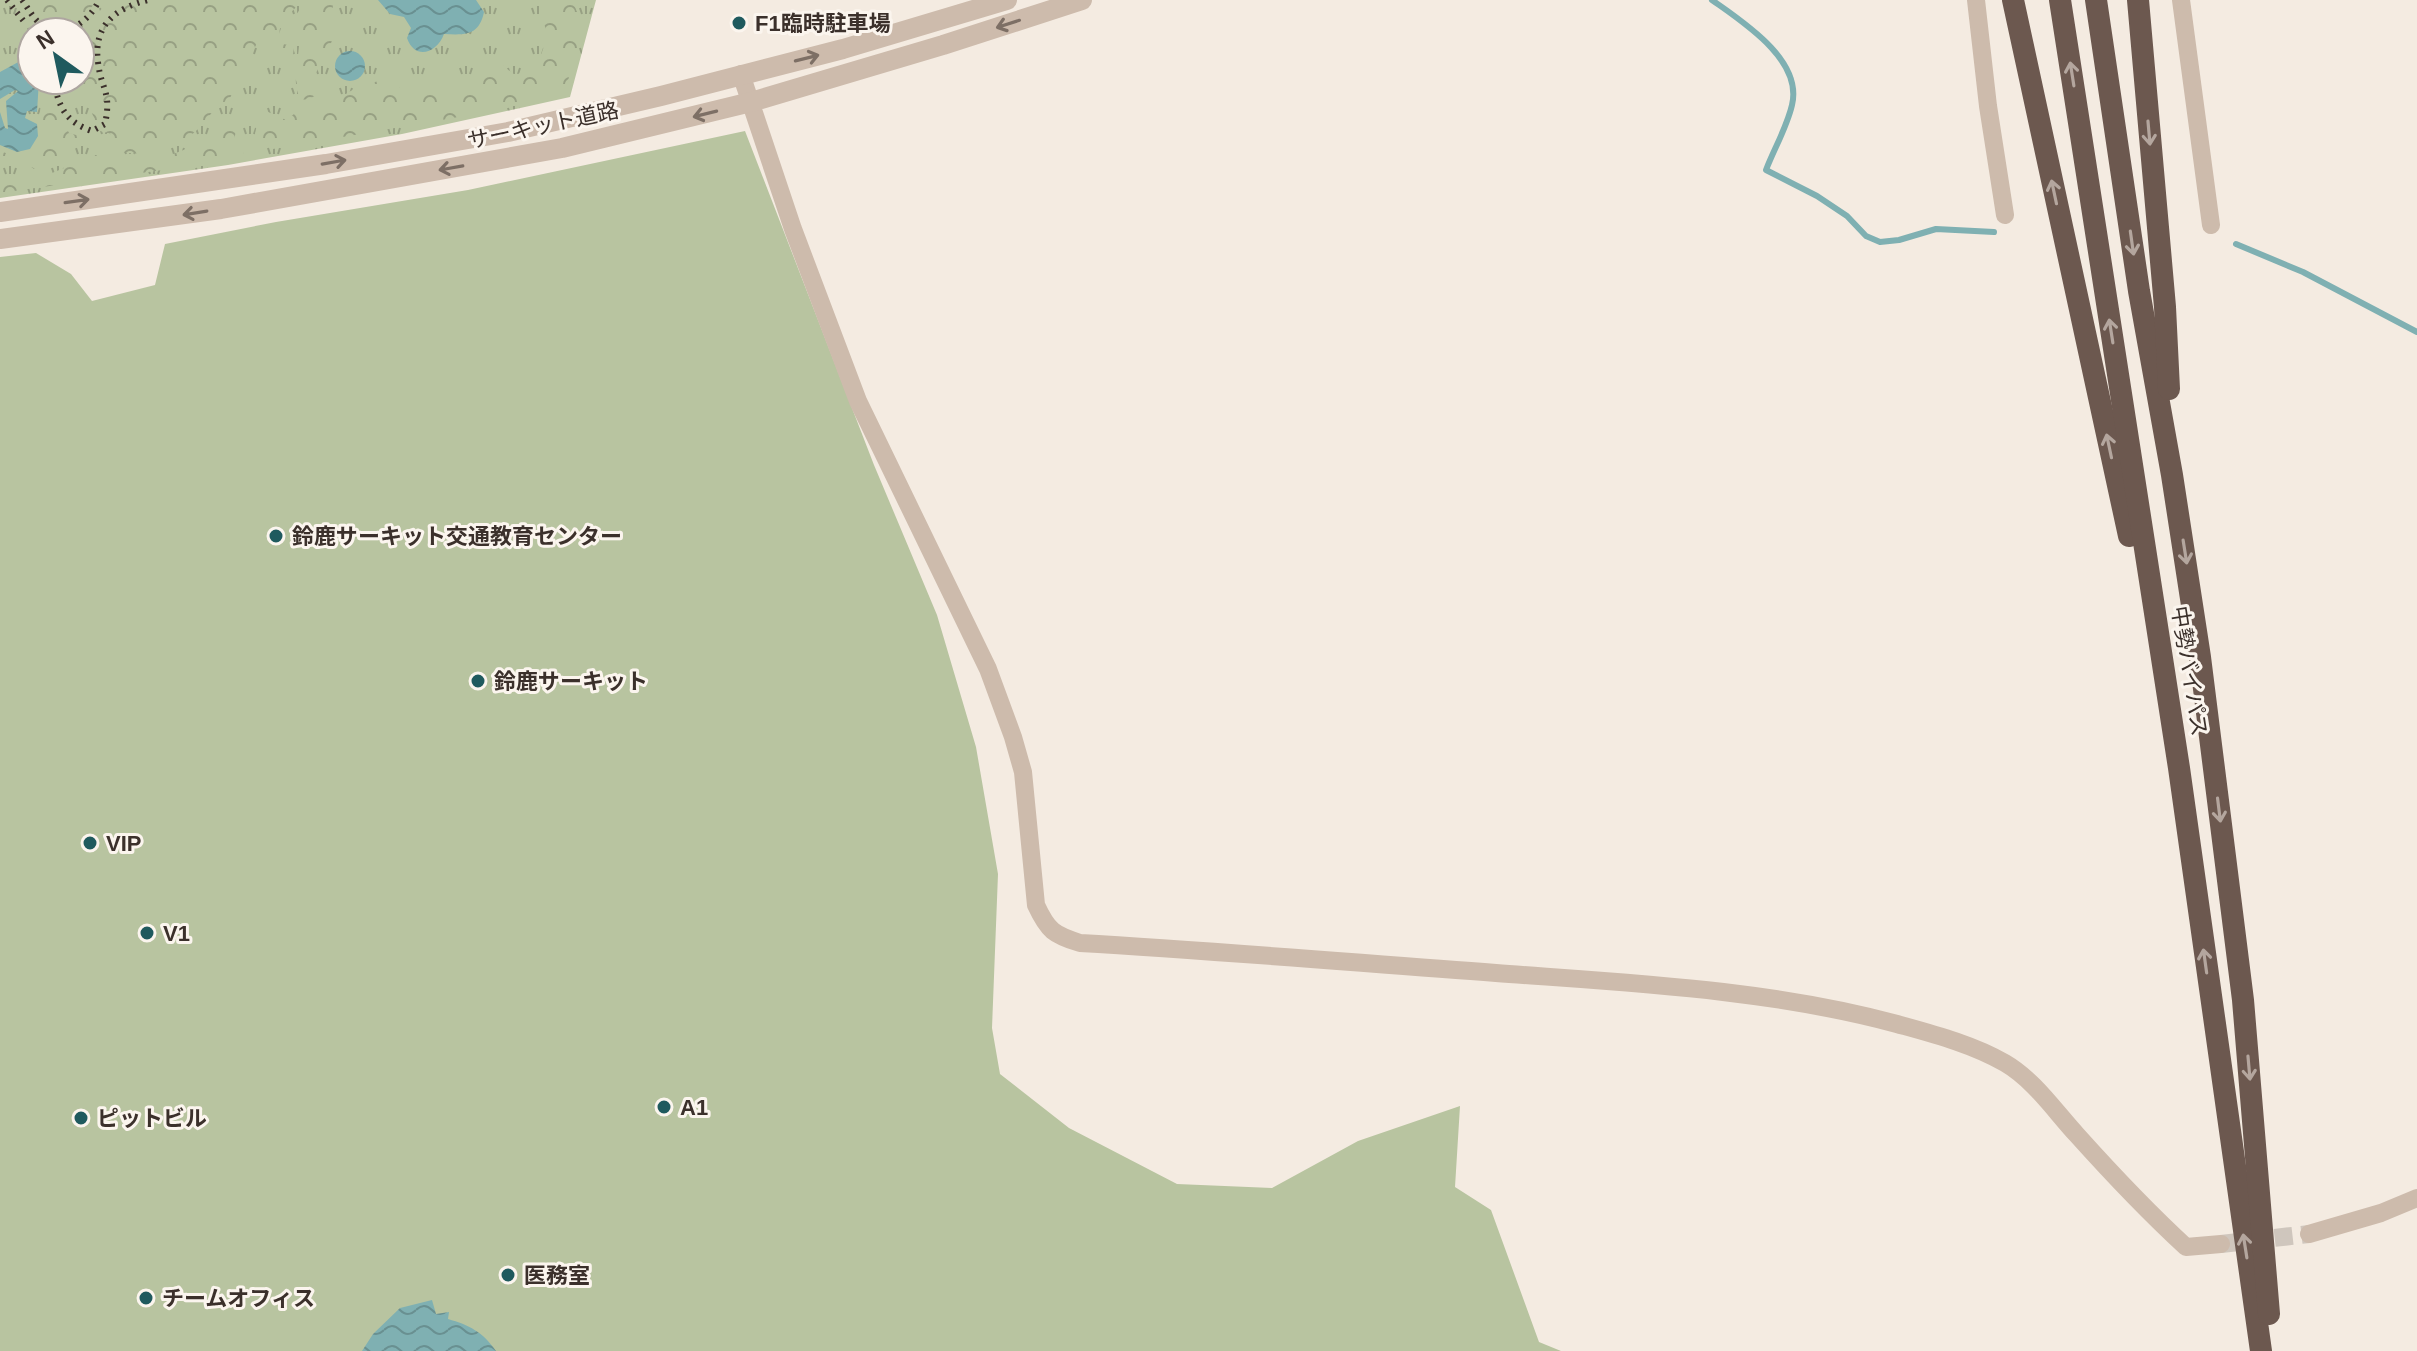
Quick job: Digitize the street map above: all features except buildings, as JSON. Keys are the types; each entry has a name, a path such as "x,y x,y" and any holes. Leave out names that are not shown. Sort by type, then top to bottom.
{"highway":[{"path":"2013,0 2179,768"},
{"name":"中勢バイパス","path":"2060,0 2179,768 2261,1351"},
{"name":"中勢バイパス","path":"2096,0 2139,291 2196,627 2243,1000 2272,1351"},
{"path":"2138,0 2165,307 2172,475"}],"street":[{"name":"サーキット道路","path":"0,212 312,166 493,134 661,96 843,49 1007,0"},
{"name":"サーキット道路","path":"0,239 221,209 562,148 751,102 1082,0"},
{"path":"1976,0 2005,215"},
{"path":"2181,0 2211,225"},
{"path":"741,74 793,229 858,401 988,669 1013,737 1023,772 1036,905 1043,920 1058,937 1080,943 1722,992 1880,1020 1988,1053 2009,1065 2033,1084 2076,1135 2186,1247 2221,1244"},
{"path":"2309,1234 2381,1213 2417,1198"}],"green space":[{"path":"0,0 596,0 570,97 402,134 228,165 0,198"},
{"path":"37,0 95,2 84,16 40,15"},
{"path":"109,0 303,0 284,20 280,31 283,44 294,46 293,55 279,56 257,43 229,100 188,137 154,152 129,153 107,146 111,134 100,131 84,96 96,96 96,16"},
{"path":"311,0 333,0 332,41 316,73 322,80 322,92 301,100 296,80 299,36 293,19"},
{"path":"546,0 573,0 580,23 578,45 565,90 476,114 273,149 261,144 255,134 259,114 266,111 286,120 314,107 323,97 331,103 354,89 381,80 401,88 414,89 437,84 475,87 482,74 502,65 515,75 537,67 548,34 539,12"},
{"path":"41,96 54,96 69,133 83,137 85,142 61,158 34,169 26,163 0,166 0,151 23,159 30,126 35,117 40,116"},
{"path":"218,128 236,130 233,147 244,152 240,159 0,193 0,182 33,181 95,155 123,161 163,158 186,149"},
{"name":"鈴鹿サーキット","path":"745,131 874,465 937,615 976,747 998,874 992,1028 1000,1074 1069,1128 1177,1184 1272,1188 1358,1141 1460,1106 1455,1187 1491,1210 1539,1342 1561,1351 0,1351 0,257 36,253 71,274 92,301 155,285 165,244 468,190"}],"water":[{"path":"378,0 476,0 484,12 475,30 465,34 444,34 431,50 420,52 407,38 411,28 404,17 390,14"},
{"path":"350,51 360,56 365,66 360,76 350,81 340,76 335,66 340,56"},
{"path":"16,63 16,90 0,99 0,72"},
{"path":"16,93 16,96 38,96 37,112 27,111 25,118 37,124 38,136 30,149 17,152 0,145 0,112 8,129 6,101"},
{"path":"432,1300 436,1314 449,1312 448,1319 475,1330 496,1351 362,1351 373,1334 400,1308"}],"waterway":[{"path":"1712,0 1768,44 1780,58 1793,88 1792,105 1784,130 1766,170 1817,196 1847,216 1866,236 1880,242 1936,229 1994,232"},
{"path":"2236,244 2303,272 2417,332"}],"tunnel":[{"path":"2221,1244 2309,1234"}],"railway":[{"path":"7,0 20,16"},
{"path":"22,0 39,23 59,30 83,21 99,0"},
{"path":"58,96 65,112 76,123 92,131 105,124 107,97 99,71 99,38 103,28 117,13 148,0"}],"place":[{"name":"F1臨時駐車場","path":"739,23"},
{"name":"鈴鹿サーキット交通教育センター","path":"276,536"},
{"name":"鈴鹿サーキット","path":"478,681"},
{"name":"VIP","path":"90,843"},
{"name":"V1","path":"147,933"},
{"name":"A1","path":"664,1107"},
{"name":"ピットビル","path":"81,1118"},
{"name":"医務室","path":"508,1275"},
{"name":"チームオフィス","path":"146,1298"}]}
